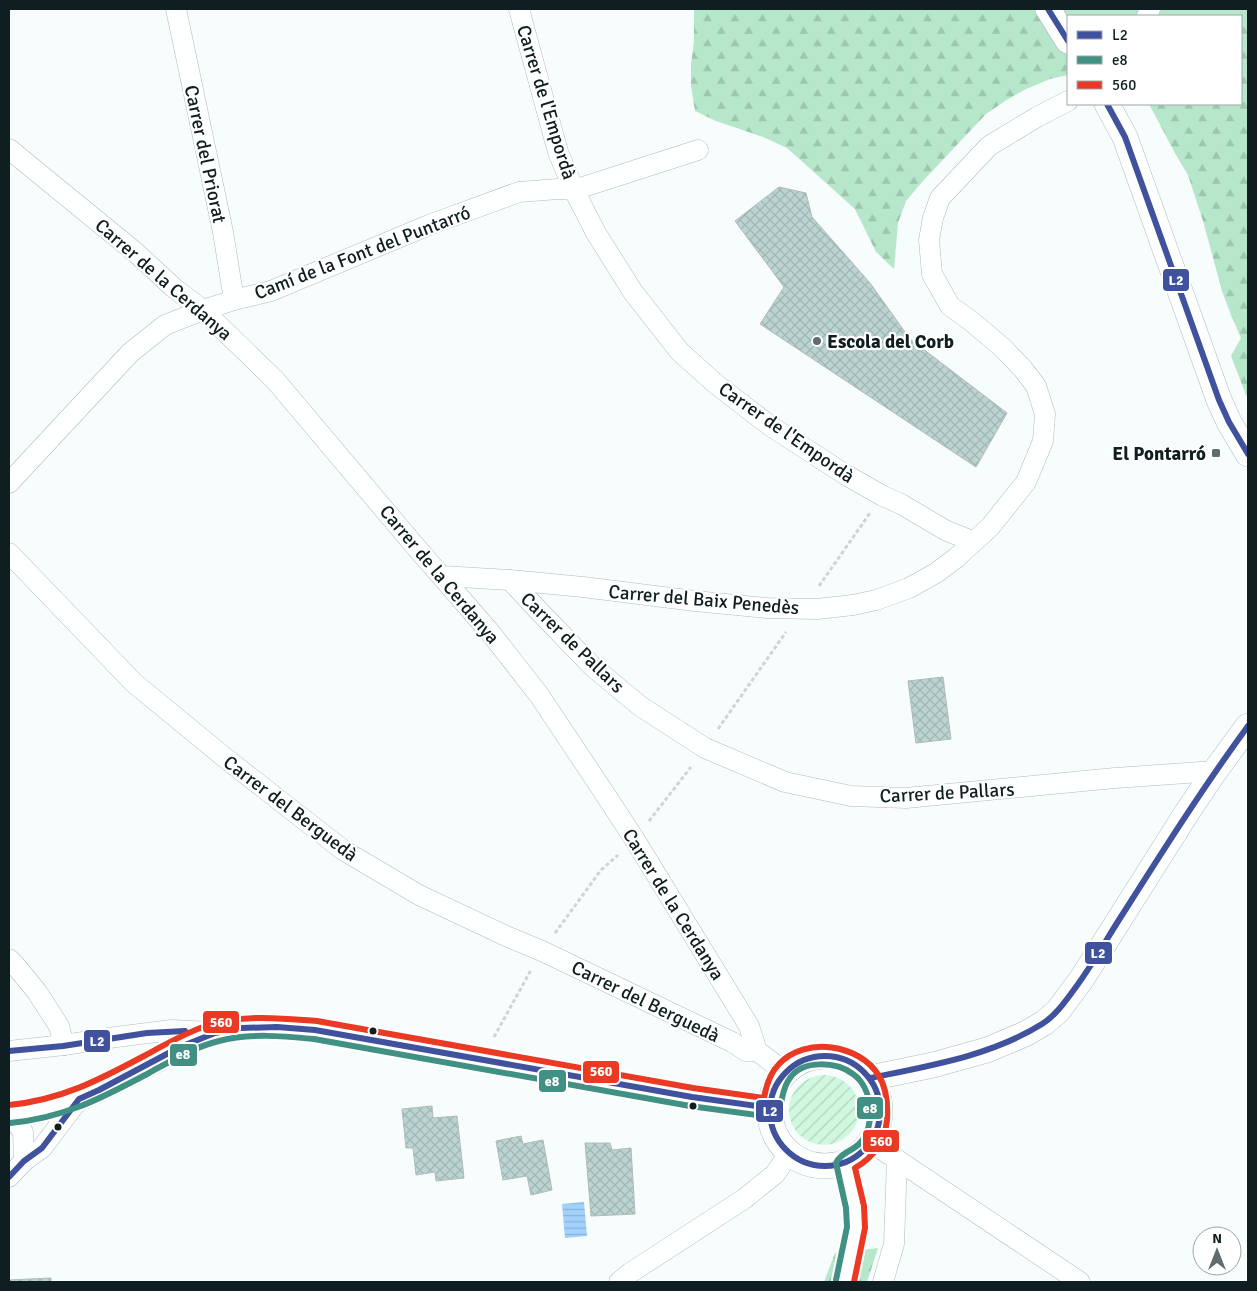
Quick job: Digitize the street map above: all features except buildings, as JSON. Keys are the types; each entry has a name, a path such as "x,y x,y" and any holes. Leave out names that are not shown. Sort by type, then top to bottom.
{"street":[{"name":"Carrer del Priorat","path":"176,9 223,232 234,300"},
{"name":"Carrer de l'Empordà","path":"519,9 558,152 574,190 596,233 633,292 680,352 717,386 769,425 846,475 901,504 944,530 974,542"},
{"path":"1048,9 1067,40"},
{"name":"Carrer del Baix Penedès","path":"442,576 591,588 766,608 818,609 853,606 909,588 936,573 956,558 990,527 1026,482 1043,441 1045,414 1036,386 1023,369 1003,348 972,321 950,306 932,274 929,240 933,218 940,198 989,146 1037,116 1067,101"},
{"path":"1108,105 1124,136 1219,400 1232,428 1248,454"},
{"name":"Carrer de la Cerdanya","path":"9,149 128,246 174,288 203,310 275,380 489,631 539,695 636,840 749,1026 757,1051"},
{"name":"Camí de la Font del Puntarró","path":"9,483 130,353 165,325 234,300 271,291 429,225 519,192 558,189 574,190 698,150"},
{"name":"Carrer del Berguedà","path":"9,553 134,683 342,850 419,894 732,1042 746,1051 757,1051"},
{"name":"Carrer de Pallars","path":"510,580 592,666 640,706 705,748 785,782 851,796 906,798 1115,778 1215,771"},
{"path":"870,1078 933,1065 986,1050 1025,1034 1044,1023 1058,1011 1081,980 1188,810 1248,726"},
{"path":"9,959 37,992 58,1026 64,1045"},
{"name":"Carrer del Berguedà","path":"732,1042 749,1026"},
{"path":"24,1161 23,1132 10,1114 40,1110 79,1099 180,1047 215,1033 241,1028 268,1027 315,1030 692,1097 771,1108"},
{"path":"9,1051 172,1030 215,1033"},
{"path":"757,1051 784,1071"},
{"path":"827,1055 846,1059 861,1067 870,1078 877,1092 880,1109 872,1143 861,1156 845,1164 831,1167 816,1166 802,1162 779,1140 773,1124 771,1108 774,1088 784,1071 795,1062 812,1056 827,1055"},
{"path":"9,1177 24,1161 42,1148 79,1099"},
{"path":"872,1143 1080,1282"},
{"path":"619,1282 744,1199 775,1174 790,1152"},
{"path":"883,1282 894,1244 897,1160"},
{"path":"845,1164 855,1207 856,1228 845,1282"}],"path":[{"path":"482,1059 542,951 600,870 636,840 705,748 883,496"}],"green space":[{"path":"694,9 1248,9 1248,400 1231,356 1241,338 1222,291 1188,175 1150,105 1242,105 1242,15 1067,15 1067,75 1050,79 1026,89 986,114 922,182 906,201 898,223 894,269 876,252 855,209 787,148 695,111 691,86"},
{"path":"824,1075 843,1081 853,1091 859,1110 853,1129 843,1139 824,1145 805,1139 795,1129 789,1110 795,1091 805,1081"},
{"path":"878,1248 867,1282 824,1282 835,1253"}],"water":[{"path":"584,1202 587,1236 565,1238 562,1204"}],"transit line":[{"name":"L2","path":"1048,9 1067,39"},
{"name":"L2","path":"1108,105 1125,137 1219,400 1229,422 1248,454"},
{"name":"L2","path":"870,1078 936,1064 980,1052 1022,1035 1051,1017 1063,1005 1087,972 1184,818 1248,726"},
{"name":"560","path":"9,1105 46,1099 63,1094 111,1073 198,1029 220,1022 247,1018 317,1021 693,1088 764,1098 767,1084 773,1071 790,1055 817,1047 832,1048 846,1051 870,1065 882,1081 887,1102 886,1128 881,1142 873,1154 855,1168 864,1206 865,1228 854,1282"},
{"name":"L2","path":"9,1177 24,1161 42,1148 79,1099 180,1047 215,1033 241,1028 277,1027 315,1030 692,1097 771,1108"},
{"name":"L2","path":"9,1051 63,1046 147,1033 185,1031"},
{"name":"e8","path":"10,1123 48,1117 65,1112 115,1091 192,1051 231,1038 254,1036 314,1039 690,1106 771,1117 778,1113 785,1086 796,1072 811,1065 829,1065 846,1070 860,1080 865,1088 870,1107 870,1117 865,1136 857,1146 840,1157 836,1163 846,1208 847,1227 836,1280"},
{"name":"L2","path":"825,1056 846,1060 864,1072 876,1090 880,1111 876,1132 864,1150 846,1162 825,1166 804,1162 786,1150 774,1132 770,1111 774,1090 786,1072 804,1060 825,1056"}],"place":[{"name":"Escola del Corb","path":"817,341"},
{"name":"El Pontarró","path":"1216,453"}]}
